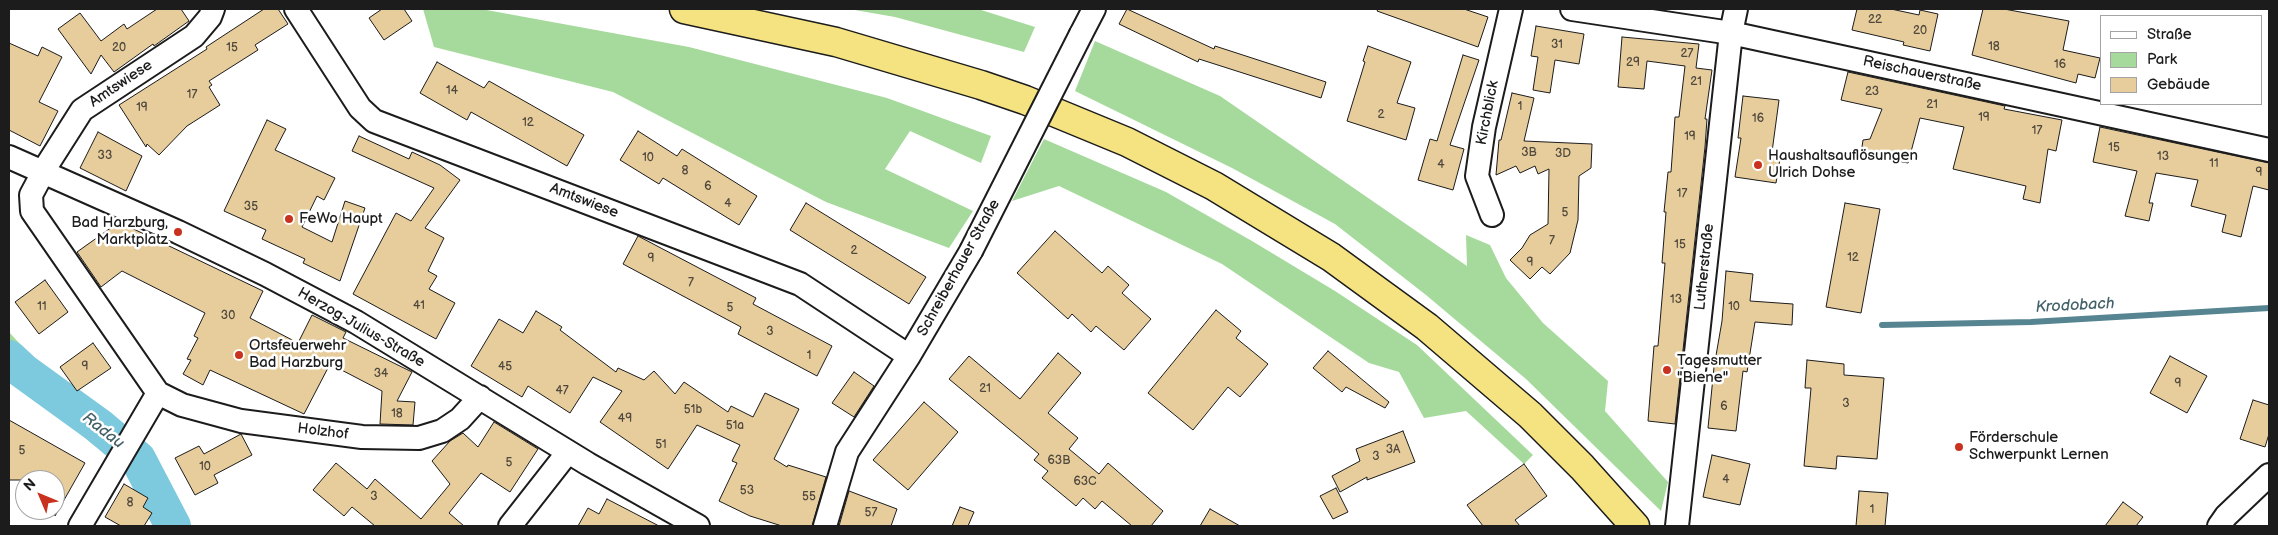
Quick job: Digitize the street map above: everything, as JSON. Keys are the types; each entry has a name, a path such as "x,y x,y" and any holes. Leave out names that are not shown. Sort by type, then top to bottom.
{"highway":[{"path":"684,9 836,42 980,84 1111,135 1214,186 1331,257 1427,327 1530,415 1582,467 1635,526"}],"street":[{"name":"Amtswiese","path":"43,172 82,110 194,36 210,17 213,9"},
{"name":"Amtswiese","path":"296,9 360,108 374,121 800,284 909,356"},
{"name":"Schreiberhauer Straße","path":"825,526 847,452 909,356 971,251 1094,9"},
{"name":"Kirchblick","path":"1492,215 1477,176 1484,127 1511,9"},
{"name":"Reischauerstraße","path":"1572,9 1731,33 2269,150"},
{"name":"Lutherstraße","path":"1680,525 1731,33 1736,9"},
{"name":"Herzog-Julius-Straße","path":"9,157 265,274 356,322 568,452 698,526"},
{"name":"Holzhof","path":"43,172 31,195 32,211 158,393 182,405 241,421 362,437 419,438 442,431 460,419 480,397"},
{"path":"80,526 158,393"},
{"path":"510,526 568,452"},
{"path":"2219,526 2226,516 2269,475"}],"green space":[{"path":"423,9 481,9 689,47 887,98 991,136 981,163 910,131 885,169 973,211 949,248 826,202 613,92 434,47"},
{"path":"849,9 978,9 1035,27 1024,52 895,17"},
{"path":"1095,41 1220,96 1467,266 1466,235 1490,245 1506,278 1543,323 1608,381 1605,411 1668,482 1661,511 1526,379 1426,295 1335,224 1232,168 1075,91"},
{"path":"1044,139 1166,192 1335,291 1417,345 1533,455 1524,464 1466,411 1424,418 1399,372 1369,363 1222,264 1059,186 1012,201"},
{"path":"9,332 40,366 113,419 96,447 9,375"},
{"path":"145,449 182,526 161,526 152,497 133,471"}],"building":[{"path":"157,9 181,9 189,21 114,72 101,55 91,74 58,29 80,13 101,41 124,24 127,29"},
{"path":"264,9 278,9 288,24 255,45 258,50 209,81 212,85 209,87 220,105 187,126 159,155 147,144 146,147 119,105 207,49 206,47"},
{"path":"382,9 404,9 412,21 384,40 369,18"},
{"path":"1127,9 1214,49 1215,46 1326,82 1321,98 1199,59 1198,62 1119,24"},
{"path":"1378,9 1464,9 1488,17 1478,47 1377,11"},
{"path":"1857,9 1891,9 1919,15 1920,10 1938,14 1930,51 1903,45 1904,42 1852,30"},
{"path":"1983,9 2004,9 2069,21 2063,50 2100,58 2095,78 2078,74 2076,83 1972,55"},
{"path":"1536,26 1584,34 1579,64 1555,60 1550,93 1533,90 1538,57 1531,56"},
{"path":"1622,37 1699,44 1696,68 1712,70 1705,119 1707,119 1705,147 1675,424 1648,421 1654,346 1658,346 1665,263 1662,263 1668,172 1671,172 1675,117 1679,117 1685,66 1647,61 1644,89 1618,87"},
{"path":"9,43 38,56 42,47 62,57 39,102 58,111 40,146 9,130"},
{"path":"1368,46 1411,62 1397,103 1415,108 1406,140 1347,121"},
{"path":"1463,55 1479,60 1450,145 1464,149 1453,190 1418,180 1430,139 1437,141"},
{"path":"437,62 484,88 489,81 584,135 567,166 471,112 467,120 420,93"},
{"path":"1848,72 2005,106 2004,109 2062,120 2056,151 2048,149 2040,203 2023,199 2026,186 1953,169 1964,127 1920,118 1908,163 1861,154 1863,140 1870,139 1882,109 1841,100"},
{"path":"1512,93 1534,98 1524,141 1592,144 1591,168 1579,176 1578,220 1570,253 1550,274 1542,267 1530,279 1510,260 1522,248 1530,235 1548,224 1549,169 1538,174 1535,166 1520,173 1516,166 1496,175 1499,140 1501,140"},
{"path":"1743,96 1779,100 1772,152 1781,153 1776,183 1735,177 1741,138 1738,138"},
{"path":"267,120 286,129 275,150 335,178 324,200 317,196 302,227 332,242 345,201 365,208 340,281 303,263 305,259 262,239 266,230 224,211"},
{"path":"2100,127 2269,163 2269,190 2253,186 2241,237 2222,232 2226,215 2191,206 2198,180 2156,173 2149,203 2153,203 2149,221 2125,216 2137,171 2093,162"},
{"path":"638,131 677,156 682,149 757,196 739,225 663,178 659,184 620,160"},
{"path":"98,132 142,156 126,191 80,168"},
{"path":"359,136 409,159 412,152 440,165 460,180 425,228 444,238 428,271 437,276 429,289 455,303 436,339 353,294 396,213 411,221 434,188 352,151"},
{"path":"806,203 926,277 909,304 790,230"},
{"path":"1845,203 1880,209 1861,313 1826,307"},
{"path":"119,222 263,291 250,318 298,343 312,315 346,332 343,338 412,372 397,401 415,402 413,425 380,424 382,391 330,364 304,414 210,370 203,385 183,374 191,360 187,359 198,338 194,336 205,313 122,271 101,287 77,252"},
{"path":"1055,231 1102,273 1108,266 1129,285 1122,293 1151,319 1124,350 1096,326 1091,332 1072,314 1068,319 1017,273"},
{"path":"638,236 756,298 753,304 832,346 817,376 738,334 741,327 623,264"},
{"path":"1726,271 1753,274 1750,301 1793,304 1792,325 1755,322 1747,372 1743,371 1736,431 1708,428 1714,367 1722,321"},
{"path":"45,280 68,312 39,334 15,302"},
{"path":"1216,310 1241,331 1236,338 1268,364 1240,397 1228,387 1193,430 1148,393"},
{"path":"536,311 562,327 560,330 616,372 618,368 644,380 654,371 675,394 684,382 728,412 731,406 753,417 765,393 799,409 774,459 787,467 788,465 826,477 812,526 782,526 750,516 719,501 737,463 732,461 740,445 697,425 668,469 600,422 622,391 593,377 570,413 528,386 522,397 471,366 499,319 523,333"},
{"path":"93,343 111,368 77,391 60,367"},
{"path":"1328,351 1389,402 1385,408 1346,387 1342,392 1313,368"},
{"path":"1058,353 1081,373 1048,413 1078,438 1069,449 1099,474 1108,463 1163,511 1151,526 1132,526 1102,501 1095,509 1083,498 1076,506 1042,478 1048,471 1034,460 1039,454 949,379 969,356 1020,399"},
{"path":"2170,356 2207,376 2187,413 2150,393"},
{"path":"1807,360 1844,364 1844,375 1884,378 1877,459 1837,456 1836,469 1804,466 1811,388 1805,388"},
{"path":"854,372 874,386 854,417 832,403"},
{"path":"2253,400 2269,405 2269,434 2265,447 2240,439"},
{"path":"924,402 958,432 908,490 873,460"},
{"path":"9,420 85,463 65,498 65,470 15,470 15,480 9,480"},
{"path":"494,422 538,449 510,492 481,473 449,513 464,526 375,526 352,507 344,516 313,490 336,463 367,489 375,479 421,519 450,484 432,461 450,441 463,433 478,447"},
{"path":"1403,431 1415,462 1367,480 1367,477 1340,492 1332,476 1360,461 1356,449"},
{"path":"241,434 252,455 214,475 218,483 195,495 175,458 199,446 204,454"},
{"path":"1712,455 1750,464 1740,505 1703,497"},
{"path":"1524,464 1547,496 1515,520 1520,526 1483,526 1467,505"},
{"path":"124,484 148,498 143,507 152,513 144,526 121,526 105,517"},
{"path":"1336,488 1348,512 1333,519 1320,496"},
{"path":"849,491 897,509 891,526 839,526"},
{"path":"1859,491 1888,493 1885,526 1856,526"},
{"path":"607,499 659,526 578,526 588,508 599,514"},
{"path":"2123,502 2143,517 2136,526 2105,526"},
{"path":"960,507 974,512 968,526 952,526"},
{"path":"1210,509 1240,526 1200,526"}],"waterway":[{"name":"Krodobach","path":"1882,325 2031,322 2269,308"},
{"name":"Radau","path":"9,358 23,371 99,426 138,459 173,526"}],"place":[{"name":"Haushaltsauflösungen Ulrich Dohse","path":"1758,165"},
{"name":"FeWo Haupt","path":"289,219"},
{"name":"Bad Harzburg, Marktplatz","path":"178,232"},
{"name":"Ortsfeuerwehr Bad Harzburg","path":"239,355"},
{"name":"Tagesmutter \"Biene\"","path":"1667,370"},
{"name":"Förderschule Schwerpunkt Lernen","path":"1959,447"}]}
